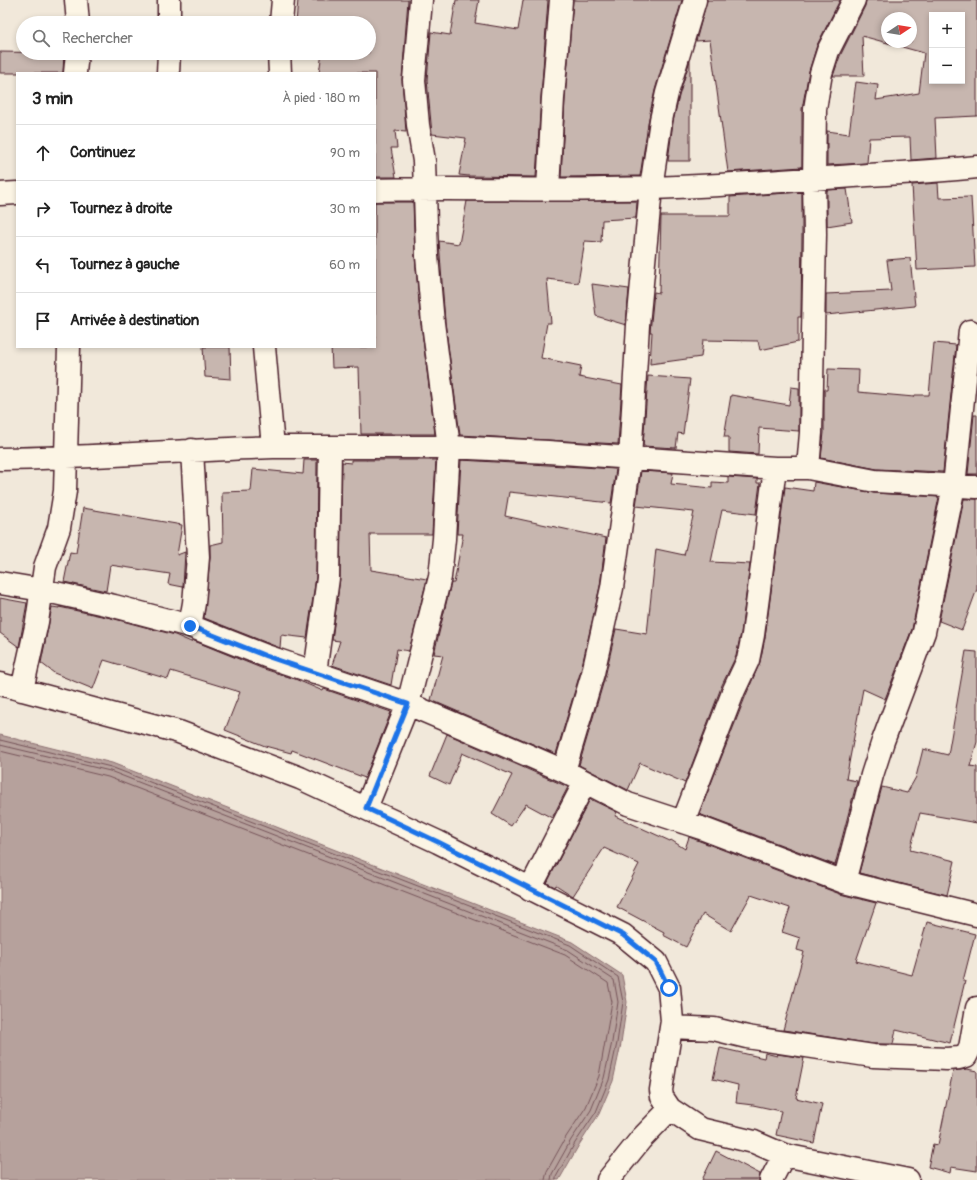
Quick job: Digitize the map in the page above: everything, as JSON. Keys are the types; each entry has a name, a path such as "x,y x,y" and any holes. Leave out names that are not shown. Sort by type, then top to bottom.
{"street":[{"path":"76,0 77,16"},
{"path":"169,0 169,16"},
{"path":"282,16 283,0"},
{"path":"366,808 408,704 440,577 444,539 449,447 427,256 424,161 418,125 414,80 421,0"},
{"path":"548,189 553,98 561,0"},
{"path":"564,771 593,673 612,588 630,459 638,325 651,188 661,120 667,93 695,0"},
{"path":"808,468 811,433 815,234 814,119 821,73 828,51 854,0"},
{"path":"75,72 76,60"},
{"path":"168,72 169,60"},
{"path":"279,60 280,72"},
{"path":"376,190 424,188 603,190 814,180 977,167"},
{"path":"0,194 16,193"},
{"path":"844,882 882,741 924,632 954,486 970,331"},
{"path":"22,690 32,648 45,568 59,528 66,491 69,348"},
{"path":"264,348 273,447"},
{"path":"0,459 66,458 192,450 273,447 449,447 548,452 630,459 776,468 808,468 875,481 977,487"},
{"path":"315,673 328,578 330,448"},
{"path":"190,626 196,591 198,557 192,450"},
{"path":"683,822 734,690 748,660 753,635 776,468"},
{"path":"0,583 42,590 114,606 190,626 266,656 408,704 564,771 628,804 683,822 844,882 977,916"},
{"path":"0,684 179,732 300,778 438,842 623,935 656,962 669,988 672,1021 661,1090 662,1097 670,1109 700,1129 754,1142 784,1155 908,1180"},
{"path":"530,889 585,782"},
{"path":"671,1027 714,1029 747,1037 873,1056 947,1059 966,1056 970,1048 977,1008"},
{"path":"608,1180 641,1140 670,1109"},
{"path":"771,1180 784,1155"}],"water":[{"path":"0,735 112,763 572,942 622,975 627,1002 621,1044 613,1081 599,1114 559,1180 0,1180"}],"building":[{"path":"298,0 408,0 402,79 406,132 395,131 397,148 391,148 396,177 376,177 376,72 319,72 321,60 376,60 376,16 297,16"},
{"path":"456,0 479,0 475,23 518,30 523,0 548,0 536,177 459,175 466,138 432,134 427,80 431,32 450,35"},
{"path":"573,0 682,0 655,90 640,176 561,177 565,99"},
{"path":"707,0 840,0 817,45 809,71 802,109 802,167 728,172 710,40 696,41"},
{"path":"866,0 977,0 977,116 935,118 937,158 911,160 910,137 869,138 867,163 827,165 827,131 849,134 856,82 878,85 876,100 919,93 924,53 906,48 917,48 917,12 881,12 881,41 862,36 864,76 833,76 840,56 865,6"},
{"path":"0,52 16,52 16,60 64,60 63,72 0,73"},
{"path":"690,60 690,161 668,161 673,122"},
{"path":"938,183 939,198 971,197 975,267 917,270 912,185"},
{"path":"847,189 852,222 827,226 827,190"},
{"path":"802,192 801,317 798,317 798,342 760,350 758,341 703,340 701,357 650,364 652,332 650,332 654,292 659,293 661,216 730,216 730,197"},
{"path":"467,201 637,201 636,218 602,220 601,242 585,241 578,283 547,279 551,323 547,323 541,358 581,366 579,377 622,385 618,444 460,435 445,322 439,241 459,244"},
{"path":"376,202 413,202 415,257 421,324 435,434 361,434 359,367 332,368 331,348 376,348"},
{"path":"910,258 915,306 826,315 826,294 891,291 887,260"},
{"path":"592,284 629,289 626,325 596,316"},
{"path":"934,343 956,345 943,472 877,469 821,458 824,433 824,390 827,390 828,369 859,370 858,392 914,397 915,395 929,395"},
{"path":"203,348 230,348 231,379 205,377"},
{"path":"648,376 690,379 683,434 678,433 676,448 643,446"},
{"path":"791,387 799,388 799,431 759,428 758,454 729,452 729,437 724,437 731,395 789,405"},
{"path":"974,415 977,415 977,474 968,474"},
{"path":"304,460 317,460 316,577 307,638 281,635 280,648 204,618 210,545 223,542 222,492 251,491 253,469 303,474"},
{"path":"351,460 436,460 432,534 370,534 371,570 427,579 409,651 397,649 391,685 332,665 340,641 332,640 340,578 342,462 351,463"},
{"path":"461,460 616,469 611,503 509,492 505,516 606,538 600,586 581,670 556,754 431,700 443,655 434,654 451,583 454,583 463,534 457,534"},
{"path":"641,471 673,473 671,484 712,488 712,482 728,483 728,477 757,479 757,483 760,483 756,514 722,510 711,562 750,564 741,633 736,656 722,685 685,783 640,763 628,790 579,765 605,677 616,629 647,634 656,549 684,555 694,512 636,506"},
{"path":"814,482 874,493 939,497 912,629 885,699 863,689 846,779 857,781 835,865 699,814 760,662 765,637 785,487 813,491"},
{"path":"964,499 977,499 977,589 962,630 939,621"},
{"path":"83,508 182,525 177,555 185,552 183,587 168,584 170,574 110,565 106,591 64,582 70,552 76,553"},
{"path":"0,598 27,603 19,647 0,633"},
{"path":"52,607 59,607 111,618 175,635 191,642 192,640 323,691 324,689 391,712 365,778 292,750 291,753 265,746 225,730 240,692 171,671 168,679 104,660 93,689 54,673 41,663"},
{"path":"966,651 977,652 977,742 970,766 977,767 977,823 920,813 910,850 955,861 947,895 859,873 882,787 907,793 916,777 923,749 948,755"},
{"path":"447,734 568,787 552,818 526,804 511,826 492,814 512,775 462,753 449,785 430,776"},
{"path":"590,799 617,812 615,816 670,841 671,840 685,849 689,837 840,894 876,903 856,961 912,975 927,922 975,934 950,1043 896,1030 893,1044 874,1044 783,1030 804,952 797,950 800,938 782,932 790,908 751,895 731,931 703,914 686,947 663,935 664,932 617,907 639,864 604,848 573,896 556,885 555,887 547,883"},
{"path":"720,1048 764,1058 765,1053 777,1056 777,1054 804,1058 796,1098 822,1104 814,1143 776,1135 781,1111 736,1103 738,1085 713,1079"},
{"path":"967,1069 977,1071 977,1171 951,1167 950,1173 928,1167 933,1144 938,1145 953,1071"},
{"path":"716,1151 760,1174 759,1180 702,1180"}],"route":[{"path":"190,626 266,656 408,704 366,808 438,842 623,935 656,962 669,988"}]}
